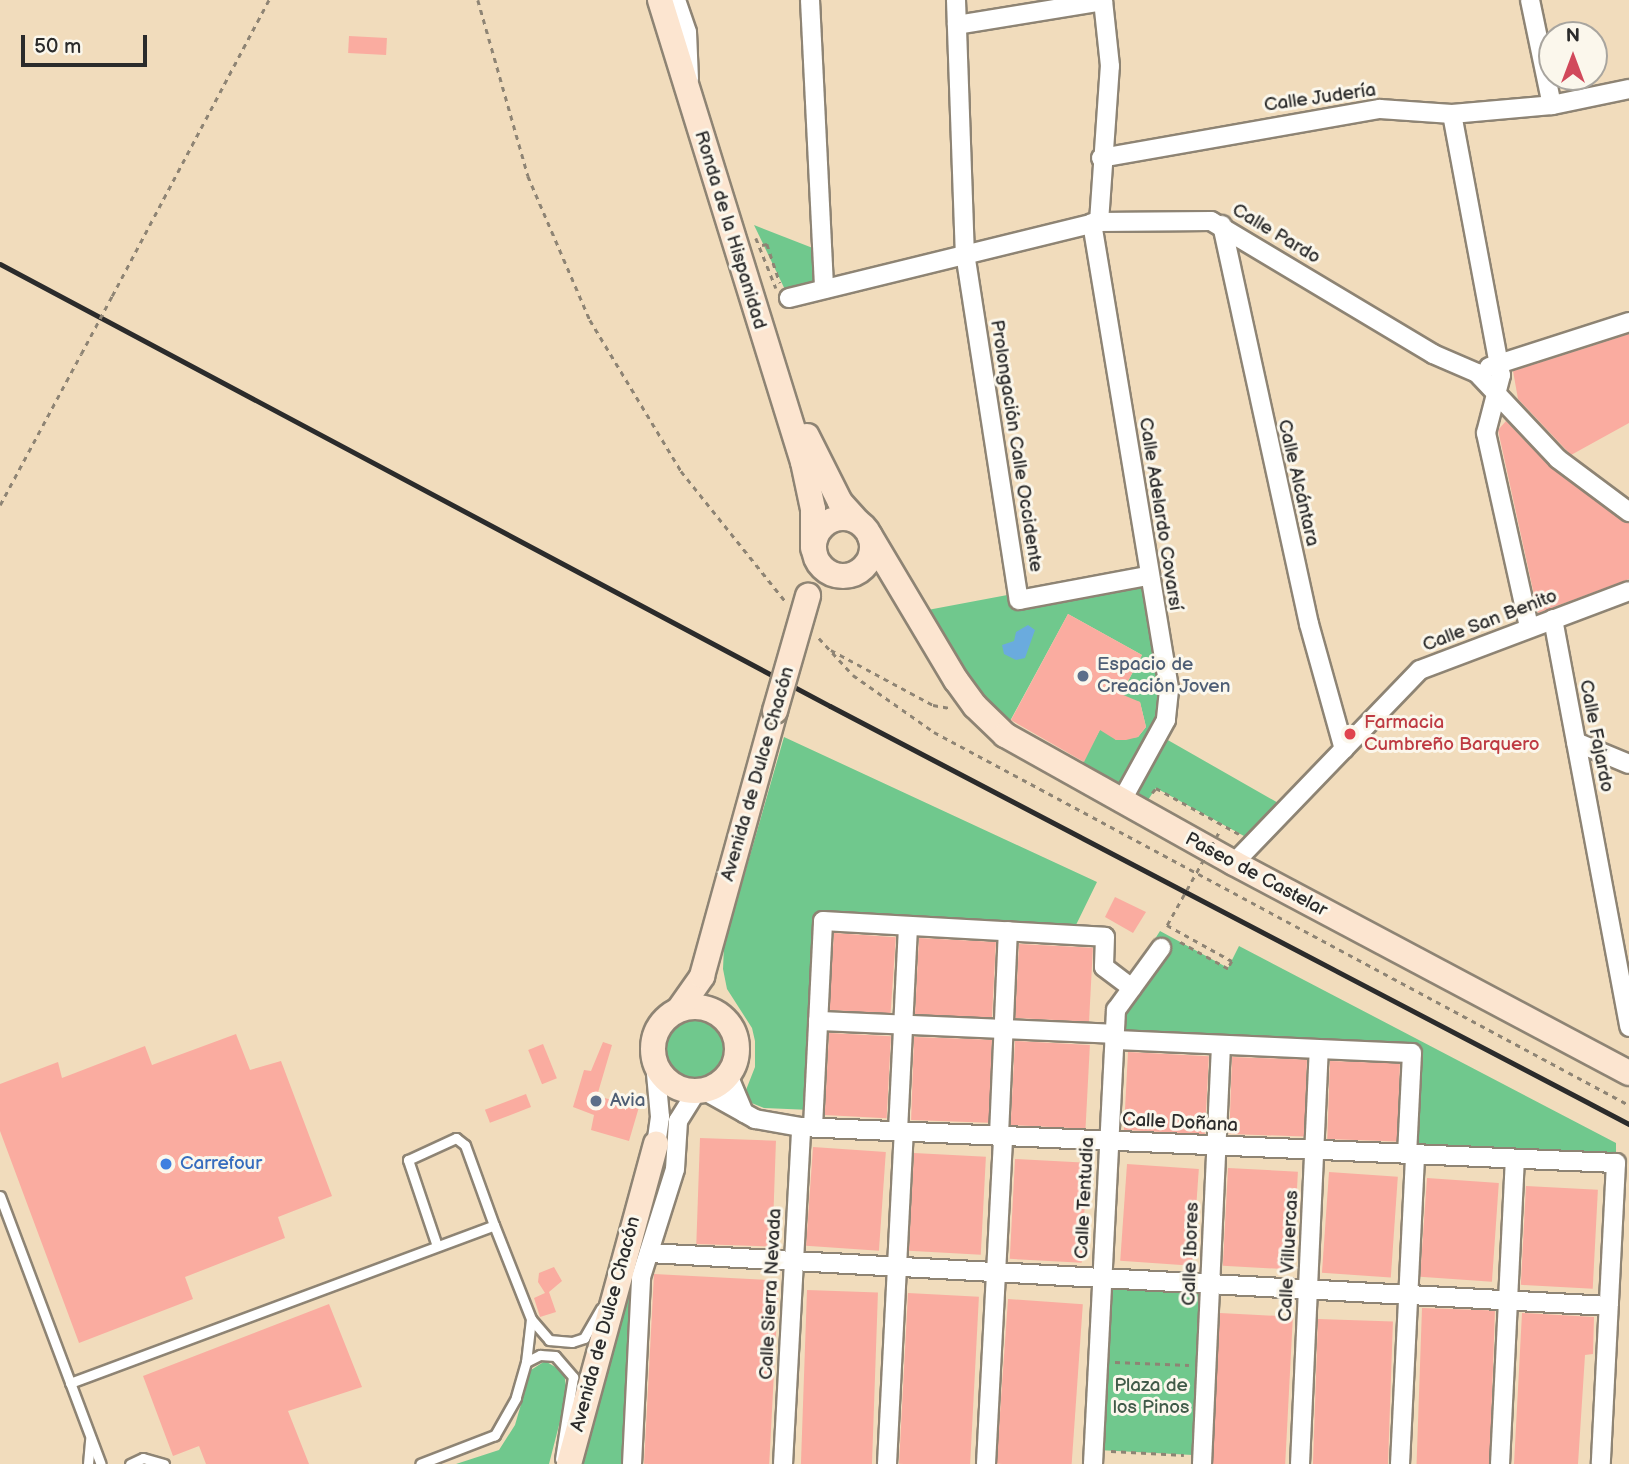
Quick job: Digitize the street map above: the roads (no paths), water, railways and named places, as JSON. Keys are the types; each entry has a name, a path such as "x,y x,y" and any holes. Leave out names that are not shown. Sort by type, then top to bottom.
{"street":[{"name":"Ronda de la Hispanidad","path":"660,0 811,497 814,552"},
{"name":"Ronda de la Hispanidad","path":"676,0 691,57 688,93"},
{"path":"810,0 824,289"},
{"path":"956,0 965,253"},
{"path":"957,25 1103,0"},
{"name":"Calle Adelardo Covarsí","path":"1103,0 1110,66 1096,222 1147,576 1170,706 1121,802"},
{"path":"1530,0 1552,105"},
{"name":"Calle Judería","path":"1101,158 1380,109 1452,114 1552,105 1629,89"},
{"path":"1452,114 1499,363 1497,396 1486,419 1486,433 1530,627"},
{"name":"Calle Pardo","path":"783,294 824,289 1096,222 1199,219 1222,225 1433,354 1476,373 1558,459 1629,512"},
{"name":"Calle Alcántara","path":"1222,225 1306,611 1344,749"},
{"name":"Prolongación Calle Occidente","path":"965,253 1019,600 1147,576"},
{"path":"1476,373 1499,363 1629,322"},
{"name":"Ronda de la Hispanidad","path":"772,367 840,502 864,528"},
{"path":"798,600 846,576 872,556 864,528 847,518 827,522 814,552 825,570 846,576"},
{"name":"Paseo de Castelar","path":"864,528 968,697 1005,735 1121,802 1629,1073"},
{"name":"Avenida de Dulce Chacón","path":"680,1008 702,976 775,711 798,600 814,552"},
{"name":"Paseo de Castelar","path":"846,576 880,584 899,597 925,628"},
{"name":"Calle San Benito","path":"1234,863 1420,670 1629,591"},
{"name":"Calle Fajardo","path":"1553,619 1629,1027"},
{"path":"1576,742 1629,764"},
{"name":"Calle Sierra Nevada","path":"783,1464 794,1262 818,1021 823,921 908,926"},
{"path":"887,1464 908,926 1105,937 1104,967 1132,988"},
{"path":"986,1464 1008,931"},
{"name":"Calle Tentudia","path":"1093,1457 1116,1010 1166,943"},
{"name":"Avenida de Dulce Chacón","path":"709,951 709,975 719,1013"},
{"path":"697,1091 671,1084 655,1063 652,1050 659,1025 680,1008 707,1007 719,1013 735,1033 738,1046 728,1075 744,1113"},
{"path":"818,1021 1004,1029 1222,1045 1412,1053 1408,1296 1400,1464"},
{"name":"Calle Ibores","path":"1202,1460 1222,1045"},
{"name":"Calle Villuercas","path":"1300,1464 1319,1049"},
{"name":"Avenida de Dulce Chacón","path":"569,1464 616,1286 640,1254 660,1117 655,1063"},
{"path":"632,1464 640,1254 675,1169 676,1129 697,1091 728,1075"},
{"name":"Avenida de Dulce Chacón","path":"656,1144 665,1120 697,1091"},
{"name":"Calle Doñana","path":"697,1091 772,1124 807,1127 1616,1163 1609,1306"},
{"path":"1500,1464 1516,1160"},
{"path":"640,1254 1609,1306 1601,1464"}],"lane":[{"path":"437,1246 408,1160 456,1138 465,1145 531,1318 548,1340 572,1342 583,1338 616,1286"},
{"path":"0,1196 101,1464"},
{"path":"70,1383 494,1225"},
{"path":"420,1464 487,1439 502,1429 526,1362 531,1318"},
{"path":"526,1362 540,1355 555,1356 573,1377 561,1464"},
{"path":"88,1464 90,1437"},
{"path":"130,1464 143,1458 164,1464"}],"water":[{"path":"1028,625 1035,630 1025,658 1016,660 1004,654 1002,645 1014,641 1016,632"}],"railway":[{"path":"0,264 830,706 1629,1124"}],"place":[{"name":"Espacio de Creación Joven","path":"1083,676"},
{"name":"Farmacia Cumbreño Barquero","path":"1350,734"},
{"name":"Avia","path":"596,1101"},
{"name":"Carrefour","path":"166,1164"}],"park label":[{"name":"Plaza de los Pinos","path":"1151,1397"}]}
